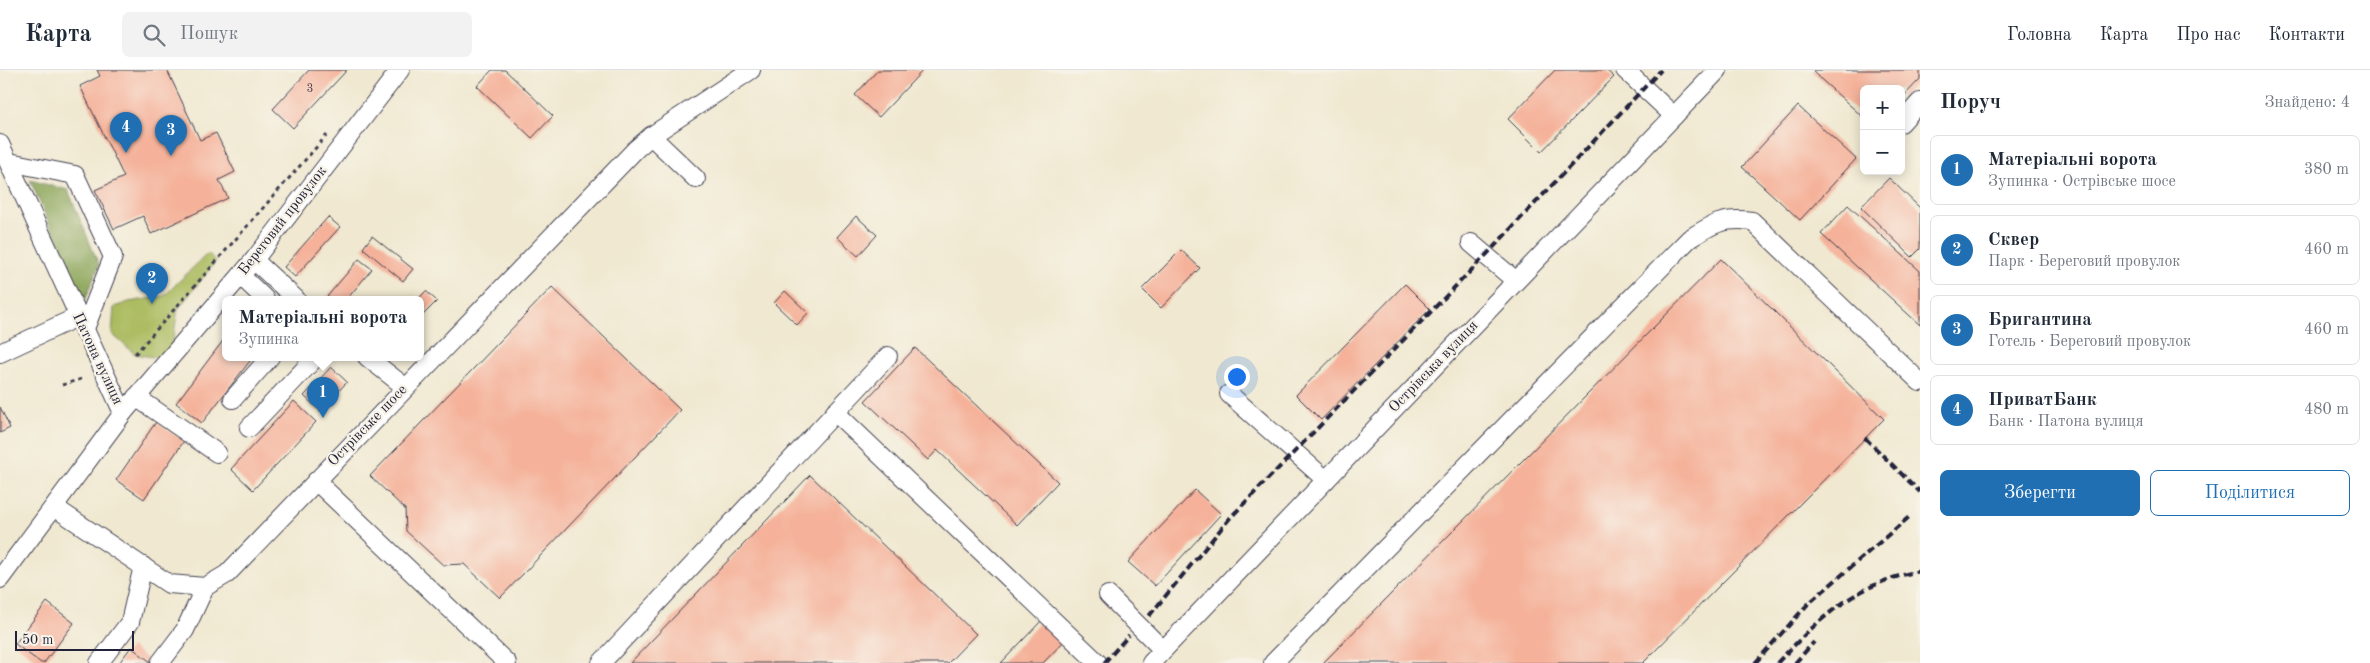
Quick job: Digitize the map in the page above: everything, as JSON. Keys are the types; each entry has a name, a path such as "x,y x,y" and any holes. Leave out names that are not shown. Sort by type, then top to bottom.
{"street":[{"name":"Береговий провулок","path":"224,296 254,260 400,70"},
{"name":"Острівське шосе","path":"205,587 227,574 629,156 651,136 751,70"},
{"path":"1625,70 1674,116"},
{"name":"Острівська вулиця","path":"1150,663 1718,70"},
{"path":"1905,118 1920,102"},
{"path":"651,136 696,179"},
{"name":"Патона вулиця","path":"0,144 123,413 0,579"},
{"path":"0,353 81,324 113,257 75,175 9,162"},
{"path":"1272,663 1689,239 1713,224 1734,219 1752,221 1920,382"},
{"path":"1471,243 1516,281"},
{"path":"254,260 293,296"},
{"path":"241,276 262,296"},
{"name":"Береговий провулок","path":"123,413 222,298"},
{"path":"601,663 888,356"},
{"path":"233,399 266,361"},
{"path":"249,428 312,361"},
{"path":"372,361 405,387"},
{"path":"1229,394 1326,480"},
{"path":"136,397 217,453"},
{"path":"835,412 1098,663"},
{"path":"316,481 507,663"},
{"path":"54,507 169,584 205,587 185,630 160,663"},
{"path":"99,663 130,622 143,566"},
{"path":"1108,595 1163,650"}],"path":[{"path":"135,354 328,134"},
{"path":"62,385 85,378"}],"green space":[{"path":"30,180 68,190 99,265 84,303"},
{"path":"208,253 216,261 178,309 172,346 158,358 135,354 112,334 114,307 129,302 164,296"}],"building":[{"path":"97,70 167,70 200,140 216,133 235,172 219,180 228,198 151,234 143,216 114,229 95,190 124,177 80,86 100,76"},
{"path":"309,70 347,70 293,128 273,109"},
{"path":"492,70 505,70 553,116 532,138 477,86"},
{"path":"878,70 923,70 879,117 855,95"},
{"path":"1555,70 1606,70 1614,77 1541,152 1508,119"},
{"path":"1814,70 1920,70 1920,79 1905,95 1905,85 1860,85 1860,114 1813,72"},
{"path":"1798,106 1856,159 1800,220 1742,167"},
{"path":"1889,178 1920,208 1920,249 1912,257 1861,207"},
{"path":"1848,205 1920,271 1920,325 1821,234"},
{"path":"856,216 877,235 858,256 837,237"},
{"path":"328,217 340,227 295,277 284,267"},
{"path":"372,236 413,269 403,281 363,248"},
{"path":"1181,250 1200,268 1161,308 1142,289"},
{"path":"359,259 372,269 350,296 328,296"},
{"path":"1721,259 1884,419 1643,663 1323,663"},
{"path":"1405,284 1430,309 1321,420 1296,395"},
{"path":"552,287 680,410 500,598 464,564 443,565 406,531 405,509 370,476"},
{"path":"426,291 437,301 424,314 424,296 421,296"},
{"path":"785,291 808,313 797,325 774,303"},
{"path":"222,342 222,361 250,361 202,423 176,403"},
{"path":"915,348 1058,482 1017,525 937,450 928,460 865,401"},
{"path":"331,367 347,382 320,411 304,396"},
{"path":"294,401 316,422 253,490 231,469"},
{"path":"0,407 10,428 0,433"},
{"path":"156,422 184,441 144,499 116,480"},
{"path":"810,475 976,634 948,663 630,663"},
{"path":"1195,490 1221,514 1155,586 1128,562"},
{"path":"47,602 74,623 44,663 41,663 15,644"},
{"path":"1044,618 1066,639 1043,663 1001,663"},
{"path":"131,647 152,663 119,663"}],"railway":[{"path":"1149,616 1230,518 1487,254 1661,70"},
{"path":"1865,438 1920,492"},
{"path":"1755,663 1808,604 1909,517"},
{"path":"1777,663 1824,617 1858,594 1877,584 1920,571"},
{"path":"1104,663 1129,635"},
{"path":"1795,663 1814,642"}],"place":[{"name":"ПриватБанк","path":"126,153"},
{"name":"Бригантина","path":"171,156"},
{"name":"Сквер","path":"152,304"},
{"name":"Матеріальні ворота","path":"323,418"}]}
